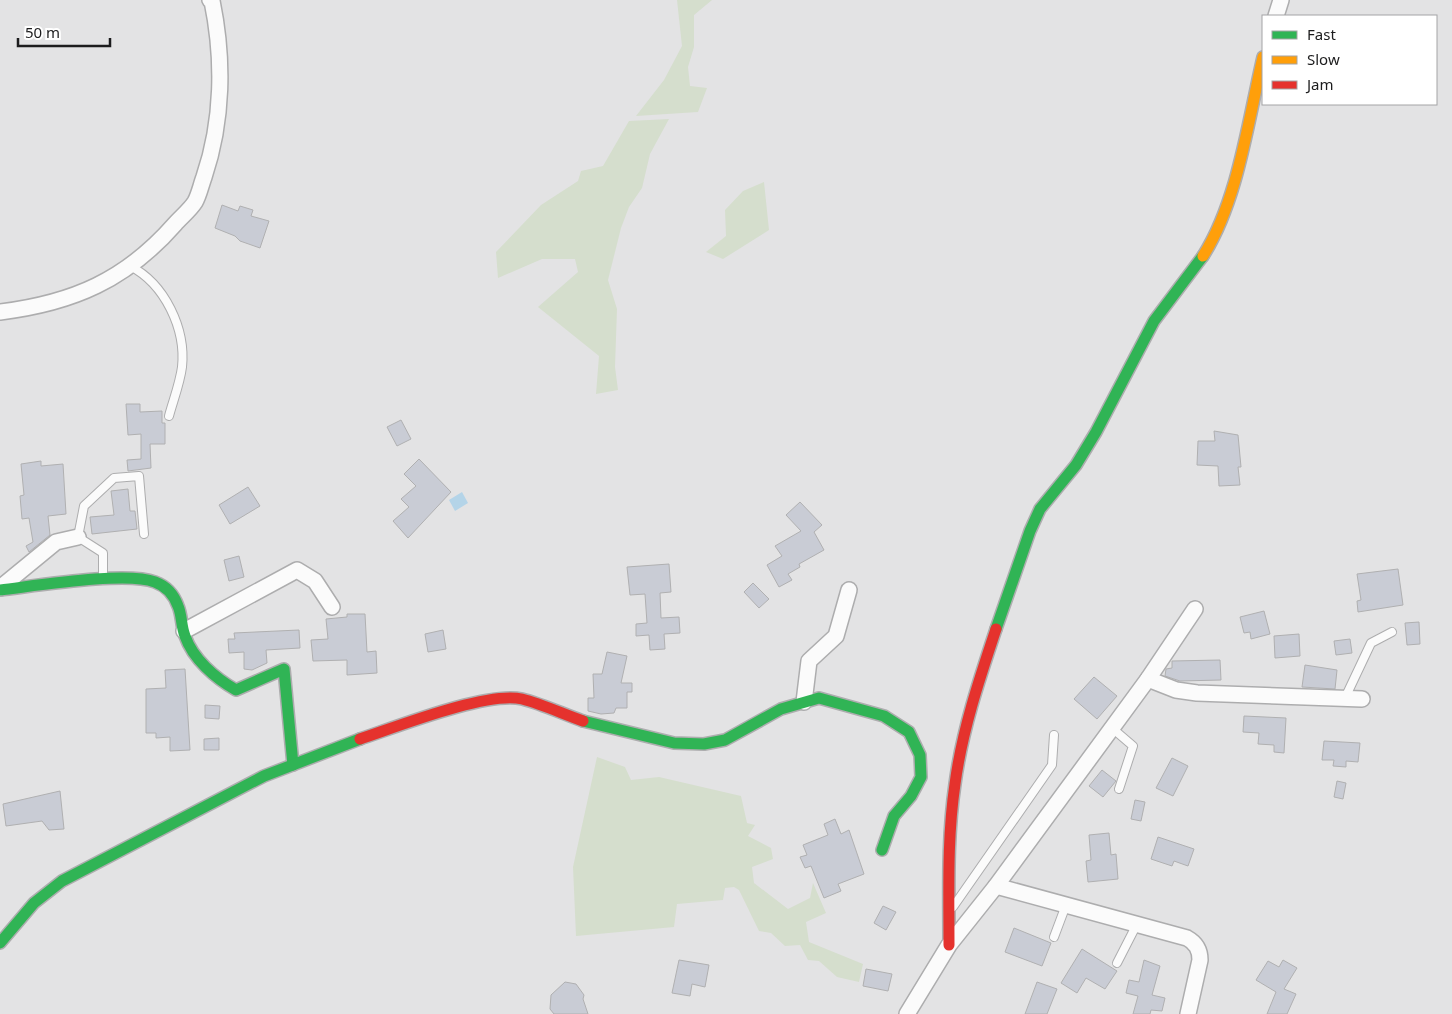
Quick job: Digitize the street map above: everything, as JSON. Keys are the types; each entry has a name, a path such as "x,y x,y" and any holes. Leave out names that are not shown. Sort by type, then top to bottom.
{"street":[{"path":"0,312 29,308 94,289 130,266 164,236 196,201 214,148 219,113 218,29 212,1 210,0"},
{"path":"1276,15 1282,0"},
{"path":"949,945 950,831 955,782 982,671 1030,530 1040,509 1076,464 1096,432 1154,321 1198,264 1215,237 1230,197 1262,61"},
{"path":"0,589 56,542 78,537"},
{"path":"184,631 297,570 315,581 332,606"},
{"path":"0,589 140,578 162,584 178,605 186,639 214,678 236,690 284,669 293,765"},
{"path":"804,702 809,661 836,636 849,590"},
{"path":"907,1014 949,945 996,886 1148,680 1195,609"},
{"path":"1148,680 1176,690 1197,693 1362,699"},
{"path":"0,943 34,904 62,881 247,785 293,765 370,736 473,703 500,698 521,699 590,724 674,743 704,744 725,740 781,709 820,698 884,716 908,732 920,755 921,777 911,796 894,816 882,850"},
{"path":"996,886 1187,938 1198,947 1200,960 1188,1014"}],"lane":[{"path":"130,266 146,274 166,299 181,345 182,368 169,416"},
{"path":"103,580 102,553 78,537 84,506 114,478 139,476 144,534"},
{"path":"1345,698 1371,643 1392,632"},
{"path":"1112,728 1134,746 1119,789"},
{"path":"949,913 978,868 1052,765 1054,735"},
{"path":"1054,937 1066,905"},
{"path":"1117,963 1137,924"}],"green space":[{"path":"677,0 712,0 694,15 694,47 688,67 690,86 707,88 698,112 636,116 664,80 682,46"},
{"path":"669,119 650,154 642,188 629,207 621,228 608,280 617,309 615,367 618,390 596,394 599,356 538,307 578,272 575,259 542,259 498,278 496,252 541,205 578,181 581,171 603,166 629,121"},
{"path":"764,182 769,230 723,259 706,252 726,236 725,210 743,191"},
{"path":"597,757 625,767 631,780 659,777 741,796 747,823 755,825 748,836 771,848 773,859 752,867 754,883 788,909 810,898 813,883 826,913 806,922 809,942 863,964 859,982 837,977 819,961 808,960 800,945 785,946 771,933 759,931 739,890 734,887 725,888 723,900 677,904 674,927 576,936 573,867"}],"water":[{"path":"462,492 468,503 455,511 449,500"}],"building":[{"path":"222,205 238,211 240,206 253,210 251,216 269,221 260,248 240,241 235,236 215,228"},
{"path":"126,404 140,404 140,412 162,411 162,423 165,423 165,444 150,444 151,468 128,471 127,460 141,459 141,434 128,435"},
{"path":"401,420 411,439 397,446 387,427"},
{"path":"1214,431 1238,435 1241,467 1238,467 1240,485 1219,486 1218,466 1197,465 1198,441 1215,441"},
{"path":"419,459 451,492 408,538 393,521 409,507 401,499 416,486 404,474"},
{"path":"41,461 41,466 63,464 66,514 48,516 50,535 29,552 26,546 33,542 29,518 22,519 20,496 24,495 21,464"},
{"path":"248,487 260,506 230,524 219,505"},
{"path":"128,489 130,511 135,511 137,529 92,534 90,517 114,515 111,491"},
{"path":"800,502 822,525 814,532 824,550 799,564 800,567 788,574 792,580 779,587 767,565 782,556 775,546 801,531 786,515"},
{"path":"239,556 244,577 229,581 224,560"},
{"path":"669,564 671,592 660,593 661,618 679,617 680,633 664,634 665,649 650,650 649,635 636,636 636,624 647,623 645,594 630,595 627,567"},
{"path":"1398,569 1403,605 1358,612 1357,601 1361,600 1357,574"},
{"path":"753,583 769,599 759,608 744,592"},
{"path":"1264,611 1270,634 1251,639 1250,632 1244,633 1240,617"},
{"path":"347,614 365,614 367,652 376,651 377,673 347,675 347,660 313,661 311,640 328,639 326,619 347,617"},
{"path":"1419,622 1420,644 1407,645 1405,623"},
{"path":"299,630 300,648 266,650 267,663 252,670 244,669 244,652 229,653 228,639 235,639 234,633"},
{"path":"443,630 446,649 428,652 425,634"},
{"path":"1299,634 1300,656 1275,658 1274,636"},
{"path":"1350,639 1352,653 1336,655 1334,641"},
{"path":"607,652 627,656 621,683 632,683 632,692 627,692 627,708 616,708 614,713 601,714 588,711 588,698 594,698 593,674 602,674"},
{"path":"1220,660 1221,680 1180,681 1165,676 1166,669 1172,668 1172,661"},
{"path":"1305,665 1337,670 1335,689 1302,687"},
{"path":"185,669 190,750 170,751 170,737 156,738 156,733 146,733 146,689 166,688 165,670"},
{"path":"1094,677 1117,696 1097,719 1074,699"},
{"path":"205,705 220,706 219,719 205,718"},
{"path":"1244,716 1286,718 1284,753 1274,752 1274,745 1258,744 1259,733 1243,732"},
{"path":"219,738 219,750 204,750 204,739"},
{"path":"1324,741 1360,743 1358,762 1346,761 1346,767 1333,766 1334,760 1322,760"},
{"path":"1172,758 1188,766 1173,796 1156,788"},
{"path":"1102,770 1116,781 1103,797 1089,786"},
{"path":"1337,781 1346,783 1343,799 1334,797"},
{"path":"60,791 64,829 49,830 42,821 6,826 3,804"},
{"path":"1135,800 1145,802 1141,821 1131,819"},
{"path":"835,819 841,834 849,830 864,874 838,884 841,891 824,898 811,866 805,868 800,857 807,855 803,845 828,835 824,824"},
{"path":"1109,833 1111,855 1116,854 1118,879 1088,882 1086,861 1091,860 1089,835"},
{"path":"1158,837 1194,849 1188,866 1174,861 1172,866 1151,859"},
{"path":"883,906 896,912 886,930 874,923"},
{"path":"1014,928 1051,943 1042,966 1005,952"},
{"path":"1082,949 1117,971 1105,989 1086,978 1077,993 1061,983"},
{"path":"679,960 709,965 705,987 692,984 690,996 672,993"},
{"path":"1144,960 1160,966 1152,995 1165,998 1162,1011 1151,1010 1150,1014 1133,1014 1138,996 1126,993 1129,980 1139,982"},
{"path":"1283,960 1297,968 1284,989 1296,994 1287,1014 1267,1014 1276,992 1256,980 1268,961 1279,967"},
{"path":"866,969 892,974 888,991 863,986"},
{"path":"565,982 576,984 584,995 583,999 588,1014 554,1014 550,1009 551,995"},
{"path":"1037,982 1057,989 1047,1014 1025,1014"}],"traffic: fast":[{"path":"996,629 1030,531 1040,509 1076,465 1096,432 1154,321 1203,256"},
{"path":"0,590 80,580 123,578 141,579 163,586 169,591 176,602 184,632 193,652 213,674 228,685 236,690 284,669 293,765"},
{"path":"583,721 674,743 704,744 725,740 781,709 819,698 884,716 909,732 920,755 921,777 911,796 894,816 882,850"},
{"path":"0,943 34,903 62,881 264,776 360,739"}],"traffic: slow":[{"path":"1203,256 1225,211 1233,186 1247,134 1262,62"}],"traffic: jam":[{"path":"949,945 952,804 958,764 967,725 977,686 996,629"},
{"path":"360,739 441,711 487,700 506,698 530,701 583,721"}]}
